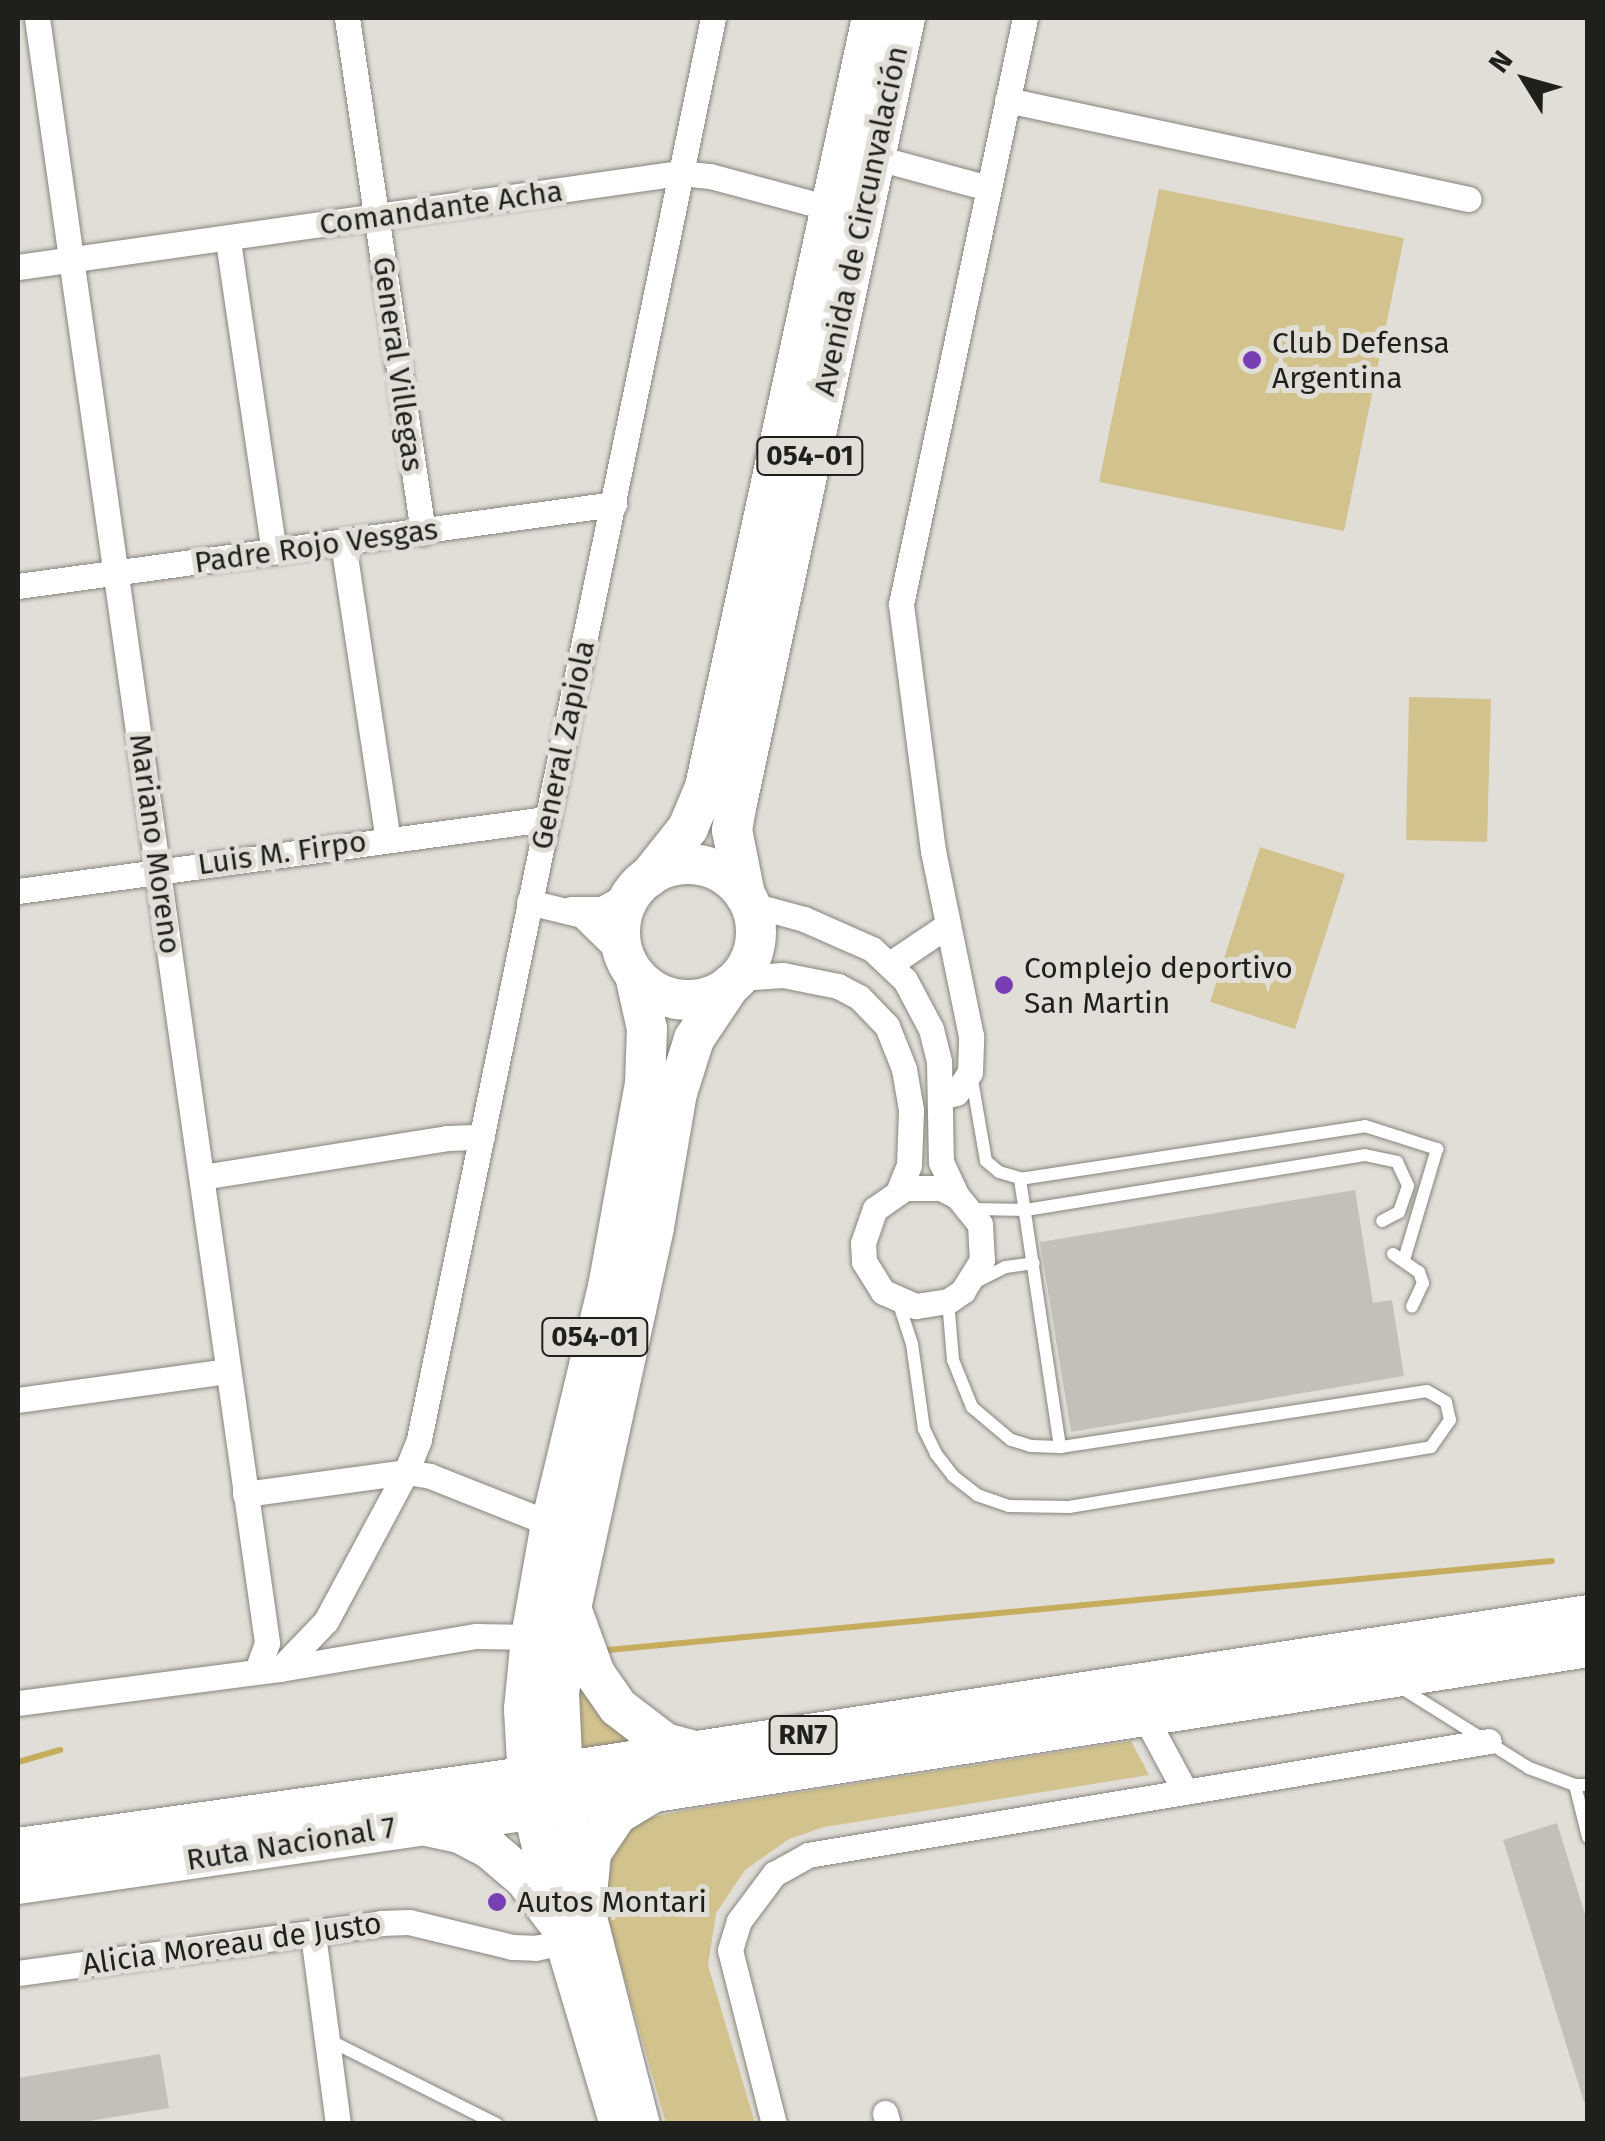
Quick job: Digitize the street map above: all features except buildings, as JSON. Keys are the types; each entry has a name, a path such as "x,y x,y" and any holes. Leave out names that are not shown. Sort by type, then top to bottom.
{"highway":[{"name":"Avenida de Circunvalación","path":"859,153 872,18"},
{"name":"Avenida de Circunvalación","path":"545,1789 526,1698 531,1637 551,1524 608,1286 646,1083 646,1028 621,923 640,884 688,828 705,786 859,153 905,18"},
{"name":"Avenida de Circunvalación","path":"545,1789 570,1608 654,1228 677,1093 694,1039 734,981 755,941 732,830 845,212"},
{"path":"640,884 669,866 691,864 713,868 747,899"},
{"path":"630,966 652,990 672,999 695,1000 734,981"},
{"path":"570,1608 595,1674 618,1707 665,1743 696,1751"},
{"name":"RN7","path":"545,1789 696,1751 1588,1616"},
{"name":"RN7","path":"18,1848 445,1787 654,1792 1389,1681 1588,1647"},
{"path":"445,1787 482,1763 526,1698"},
{"name":"Ruta Nacional 7","path":"18,1884 417,1825 545,1789"},
{"path":"417,1825 460,1833 490,1849 569,1923 591,1853 618,1814 654,1792"}],"main road":[{"name":"054-01","path":"545,1789 569,1923 618,2124"},
{"name":"054-01","path":"569,1923 642,2124"}],"street":[{"name":"Mariano Moreno","path":"37,18 268,1669"},
{"name":"General Villegas","path":"347,18 423,532"},
{"name":"General Zapiola","path":"268,1669 326,1621 406,1472 419,1440 713,18"},
{"path":"941,1098 956,1094 970,1072 971,1036 933,852 901,604 1025,18"},
{"path":"1007,100 1469,199"},
{"path":"859,153 988,188"},
{"name":"Comandante Acha","path":"18,267 680,173 710,176 845,212"},
{"path":"228,240 274,552"},
{"name":"Padre Rojo Vesgas","path":"18,586 614,504"},
{"path":"343,543 388,838"},
{"name":"Luis M. Firpo","path":"18,891 546,818"},
{"path":"566,909 602,909 640,884"},
{"path":"747,899 844,935 890,964 905,980 931,1029 941,1098 938,1147 964,1202 980,1224 982,1260 956,1296 915,1306 898,1302 871,1278 862,1242 875,1209 898,1192 923,1185 964,1202"},
{"path":"529,902 582,915 630,966"},
{"path":"890,964 948,924"},
{"path":"734,981 783,976 838,986 859,997 887,1026 904,1069 912,1110 909,1165 898,1192"},
{"path":"202,1177 447,1138 482,1137"},
{"path":"18,1400 228,1370"},
{"path":"246,1494 406,1472 430,1476 551,1524"},
{"path":"18,1703 476,1636 531,1637"},
{"path":"1145,1717 1184,1789"},
{"path":"774,2124 730,1950 739,1921 774,1874 808,1855 1184,1789 1490,1742"},
{"name":"Alicia Moreau de Justo","path":"18,1972 409,1922 512,1947 534,1948 569,1923"},
{"path":"313,1934 338,2124"}],"lane":[{"path":"970,1072 986,1160 998,1172 1024,1179"},
{"path":"1060,1447 1020,1179 1365,1126 1437,1149 1399,1257 1418,1272 1423,1283 1412,1306"},
{"path":"964,1202 996,1213 1026,1210 1365,1155 1397,1162 1408,1186 1399,1212 1382,1221"},
{"path":"898,1302 912,1344 924,1429 936,1454 977,1495 1010,1506 1070,1506 1431,1447 1450,1420 1446,1402 1427,1391 1060,1447 1011,1440 972,1407 953,1360 956,1296 988,1274 1034,1263"},
{"path":"1389,1681 1529,1768 1581,1785 1588,1836"},
{"path":"327,2039 497,2124"}],"shaded area":[{"name":"Club Defensa Argentina","path":"1159,189 1404,238 1344,531 1099,482"},
{"path":"1409,697 1491,699 1487,842 1406,840"},
{"path":"1260,847 1345,874 1295,1029 1210,1002"},
{"path":"579,1664 644,1749 582,1759"},
{"path":"1131,1741 1149,1775 824,1827 789,1839 745,1870 716,1913 708,1965 755,2123 666,2123 604,1907 602,1883 614,1850 630,1829 649,1818 686,1810"}],"waterway":[{"path":"608,1650 1552,1561"},
{"path":"18,1762 60,1750"}],"place":[{"name":"Club Defensa Argentina","path":"1252,360"},
{"name":"Complejo deportivo San Martin","path":"1004,985"},
{"name":"Autos Montari","path":"497,1902"}]}
